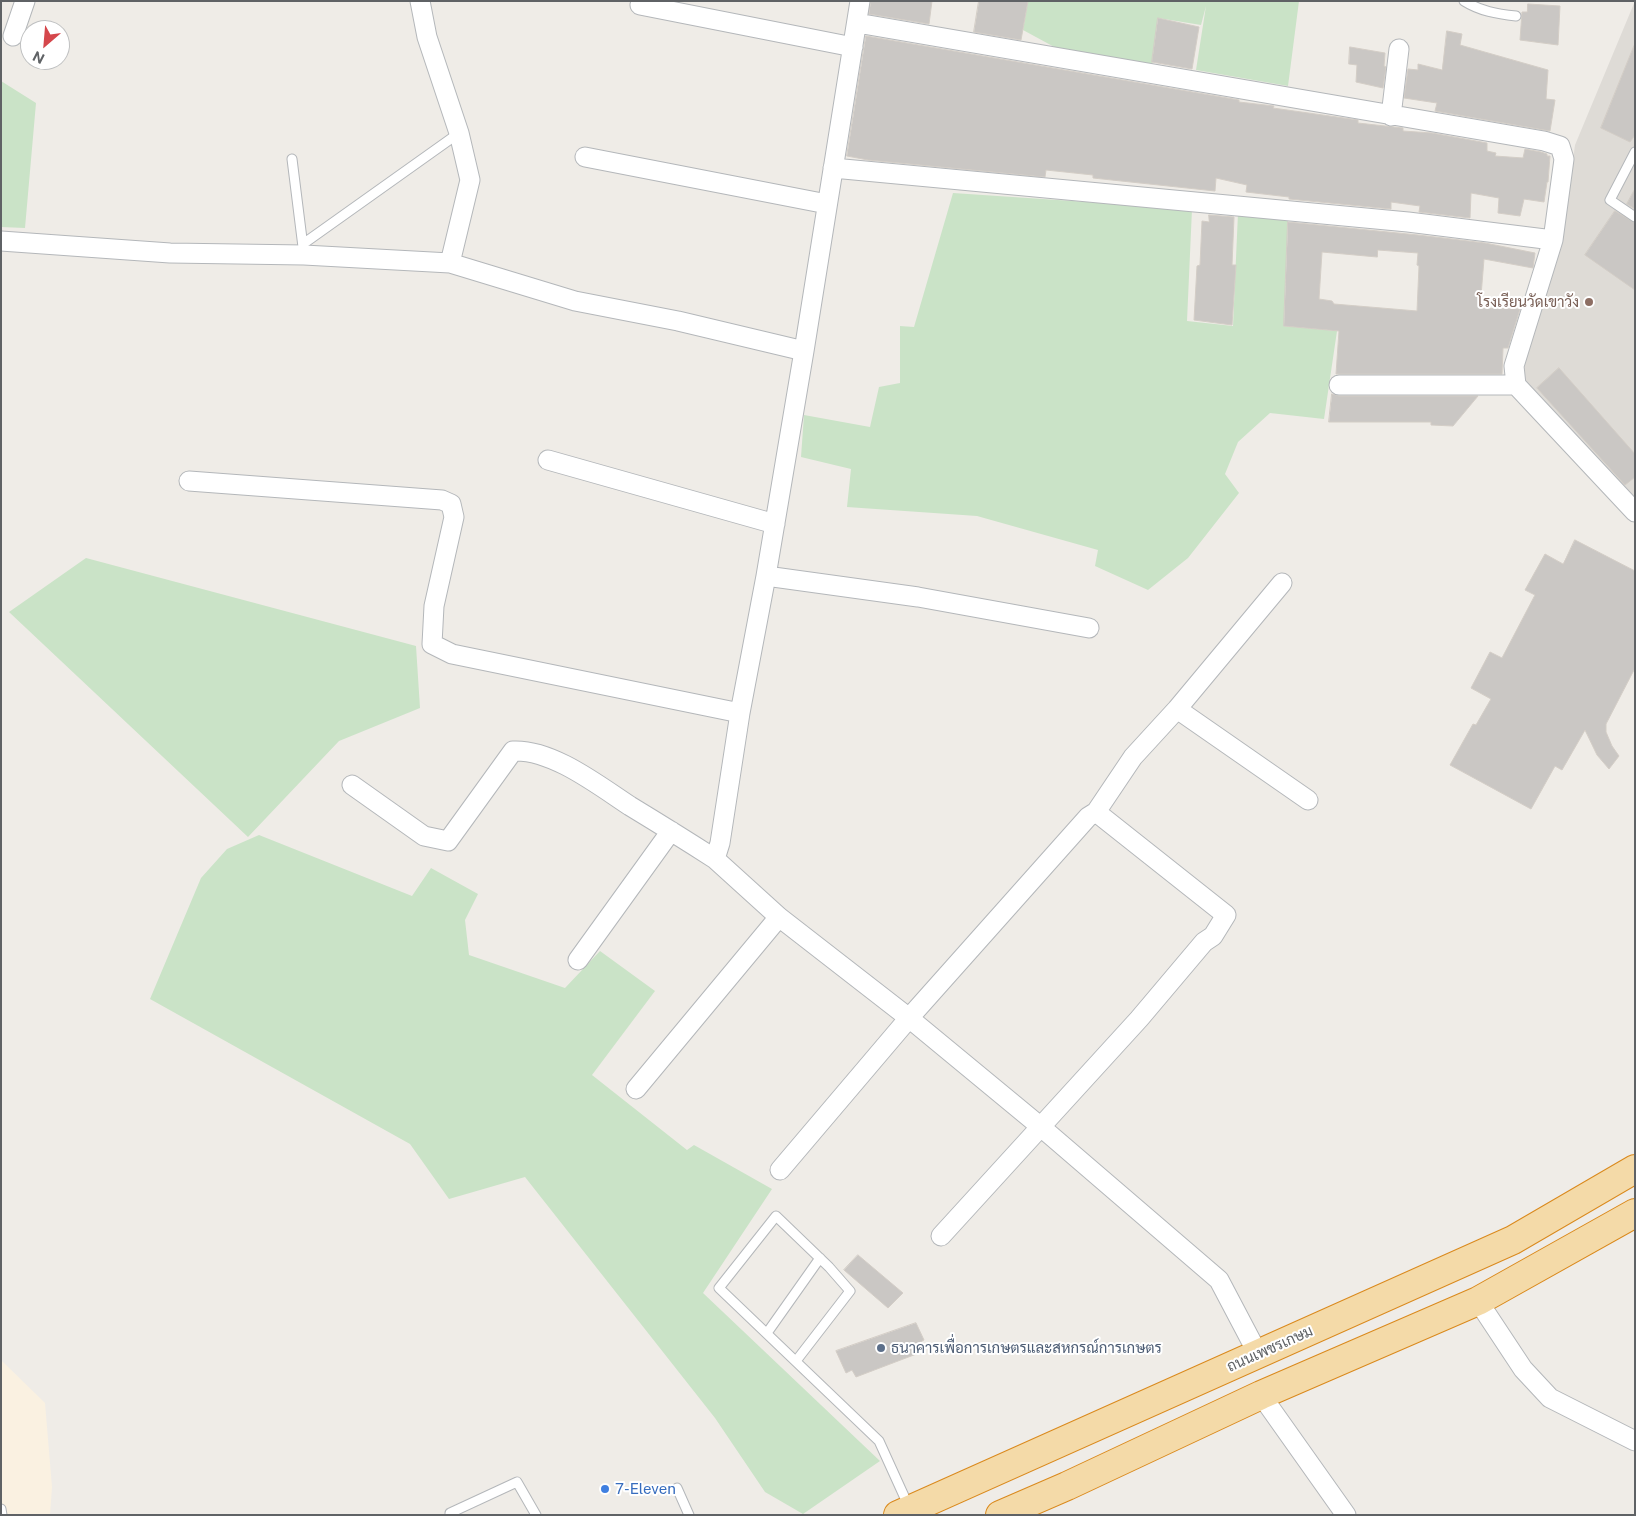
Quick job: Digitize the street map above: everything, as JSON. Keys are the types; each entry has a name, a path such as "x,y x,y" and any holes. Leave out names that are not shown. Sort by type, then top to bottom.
{"highway":[{"name":"ถนนเพชรเกษม","path":"904,1512 1514,1240 1635,1169"},
{"path":"1000,1515 1067,1486 1261,1395 1478,1301 1635,1213"}],"street":[{"path":"12,36 25,1"},
{"path":"420,1 427,37 458,133 470,180 450,263"},
{"path":"715,859 720,843 740,713 775,524 860,1"},
{"path":"640,5 853,47"},
{"path":"857,24 1544,141 1560,146 1564,158 1553,240 1514,366 1516,385 1635,512"},
{"path":"1391,116 1399,49"},
{"path":"585,156 827,204"},
{"path":"833,168 1408,222 1553,240"},
{"path":"1,241 170,253 303,250 450,263 575,301 678,321 804,350"},
{"path":"1339,385 1516,385"},
{"path":"548,460 775,524"},
{"path":"189,481 442,500 452,504 454,517 434,606 432,644 452,654 740,713"},
{"path":"766,576 918,598 1089,628"},
{"path":"780,1170 909,1018 1088,818 1096,812 1133,758 1177,709 1282,583"},
{"path":"1177,709 1308,800"},
{"path":"352,785 424,836 448,841 513,751 524,750 554,759 715,859 779,917 909,1018 1041,1127 1219,1280 1258,1354"},
{"path":"941,1236 1139,1019 1204,942 1213,936 1226,915 1096,812"},
{"path":"578,960 671,832"},
{"path":"636,1089 779,917"},
{"path":"1478,1301 1523,1369 1550,1398 1635,1441"},
{"path":"1261,1395 1346,1515"}],"lane":[{"path":"1464,1 1475,8 1488,12 1516,16"},
{"path":"303,250 458,133"},
{"path":"1635,152 1610,200 1635,217"},
{"path":"292,159 303,250"},
{"path":"796,1361 850,1291 820,1258 776,1216 719,1288 879,1441 904,1512"},
{"path":"767,1333 820,1258"},
{"path":"450,1515 450,1513 517,1482 536,1515"},
{"path":"677,1488 689,1515"},
{"path":"1,1509 2,1515"}],"shaded area":[{"name":"โรงเรียนวัดเขาวัง","path":"1635,1 1635,497 1525,387 1524,359 1561,245 1575,145"},
{"path":"1,1360 45,1403 52,1487 50,1515 1,1515"}],"green space":[{"path":"1028,1 1299,1 1288,86 1196,70 1206,6 1201,25 1158,18 1152,67 1058,49 1023,30"},
{"path":"1,81 36,103 25,228 1,227"},
{"path":"953,193 1192,209 1187,321 1233,326 1238,213 1288,219 1284,326 1337,331 1324,419 1270,413 1238,442 1225,474 1239,493 1188,558 1148,590 1095,566 1098,550 977,516 847,507 851,469 801,457 804,415 870,427 879,387 900,383 900,326 914,327"},
{"path":"86,558 416,646 420,708 339,741 248,837 9,612"},
{"path":"259,835 412,896 431,868 478,894 465,920 469,955 565,988 600,951 655,991 592,1075 687,1150 694,1145 772,1189 703,1293 880,1461 803,1514 765,1492 715,1418 525,1177 449,1199 410,1144 150,999 201,878 227,849"}],"building":[{"path":"871,1 932,1 929,24 869,14"},
{"path":"979,1 1028,1 1021,40 974,32"},
{"path":"1528,4 1560,6 1558,45 1520,40 1522,12 1527,12"},
{"path":"1158,18 1199,27 1192,69 1152,62"},
{"path":"1447,31 1462,34 1460,45 1548,70 1546,99 1555,100 1550,131 1435,111 1437,103 1404,98 1408,69 1418,70 1418,64 1442,70"},
{"path":"866,36 1239,100 1239,102 1274,106 1273,108 1358,120 1358,123 1403,128 1403,131 1432,133 1487,143 1487,151 1496,153 1495,156 1523,158 1525,149 1541,152 1550,156 1544,202 1524,199 1520,216 1498,213 1499,198 1471,193 1470,218 1419,212 1420,206 1391,202 1391,209 1289,199 1289,197 1246,192 1247,185 1216,178 1215,191 1093,178 1093,175 1046,170 1045,177 868,160 847,156"},
{"path":"1634,46 1635,135 1630,142 1601,128"},
{"path":"1350,47 1385,53 1384,66 1386,67 1383,88 1356,82 1357,65 1349,64"},
{"path":"1635,189 1635,209 1627,204"},
{"path":"1615,211 1635,223 1635,290 1585,255"},
{"path":"1209,215 1234,217 1232,265 1236,265 1232,325 1194,320 1197,266 1200,265 1202,221 1209,222"},
{"path":"1288,222 1485,243 1535,253 1533,268 1484,259 1480,308 1520,309 1508,348 1503,348 1502,374 1336,374 1339,331 1284,326","holes":["1378,250 1418,253 1417,311 1334,304 1332,301 1319,299 1322,252 1377,257"]},
{"path":"1559,368 1635,454 1635,477 1625,485 1537,388"},
{"path":"1332,394 1339,396 1478,396 1453,426 1431,425 1431,422 1329,422"},
{"path":"1575,540 1635,571 1635,668 1606,724 1606,732 1619,756 1609,769 1597,755 1585,730 1562,770 1555,766 1531,809 1450,765 1473,724 1476,725 1491,699 1471,688 1490,652 1502,658 1535,595 1525,590 1545,554 1563,564"},
{"path":"858,1255 903,1293 888,1308 844,1270"},
{"name":"ธนาคารเพื่อการเกษตรและสหกรณ์การเกษตร","path":"916,1323 924,1340 915,1345 919,1353 856,1377 852,1370 846,1373 836,1351"}],"place":[{"name":"โรงเรียนวัดเขาวัง","path":"1589,302"},
{"name":"ธนาคารเพื่อการเกษตรและสหกรณ์การเกษตร","path":"881,1348"},
{"name":"7-Eleven","path":"605,1489"}]}
